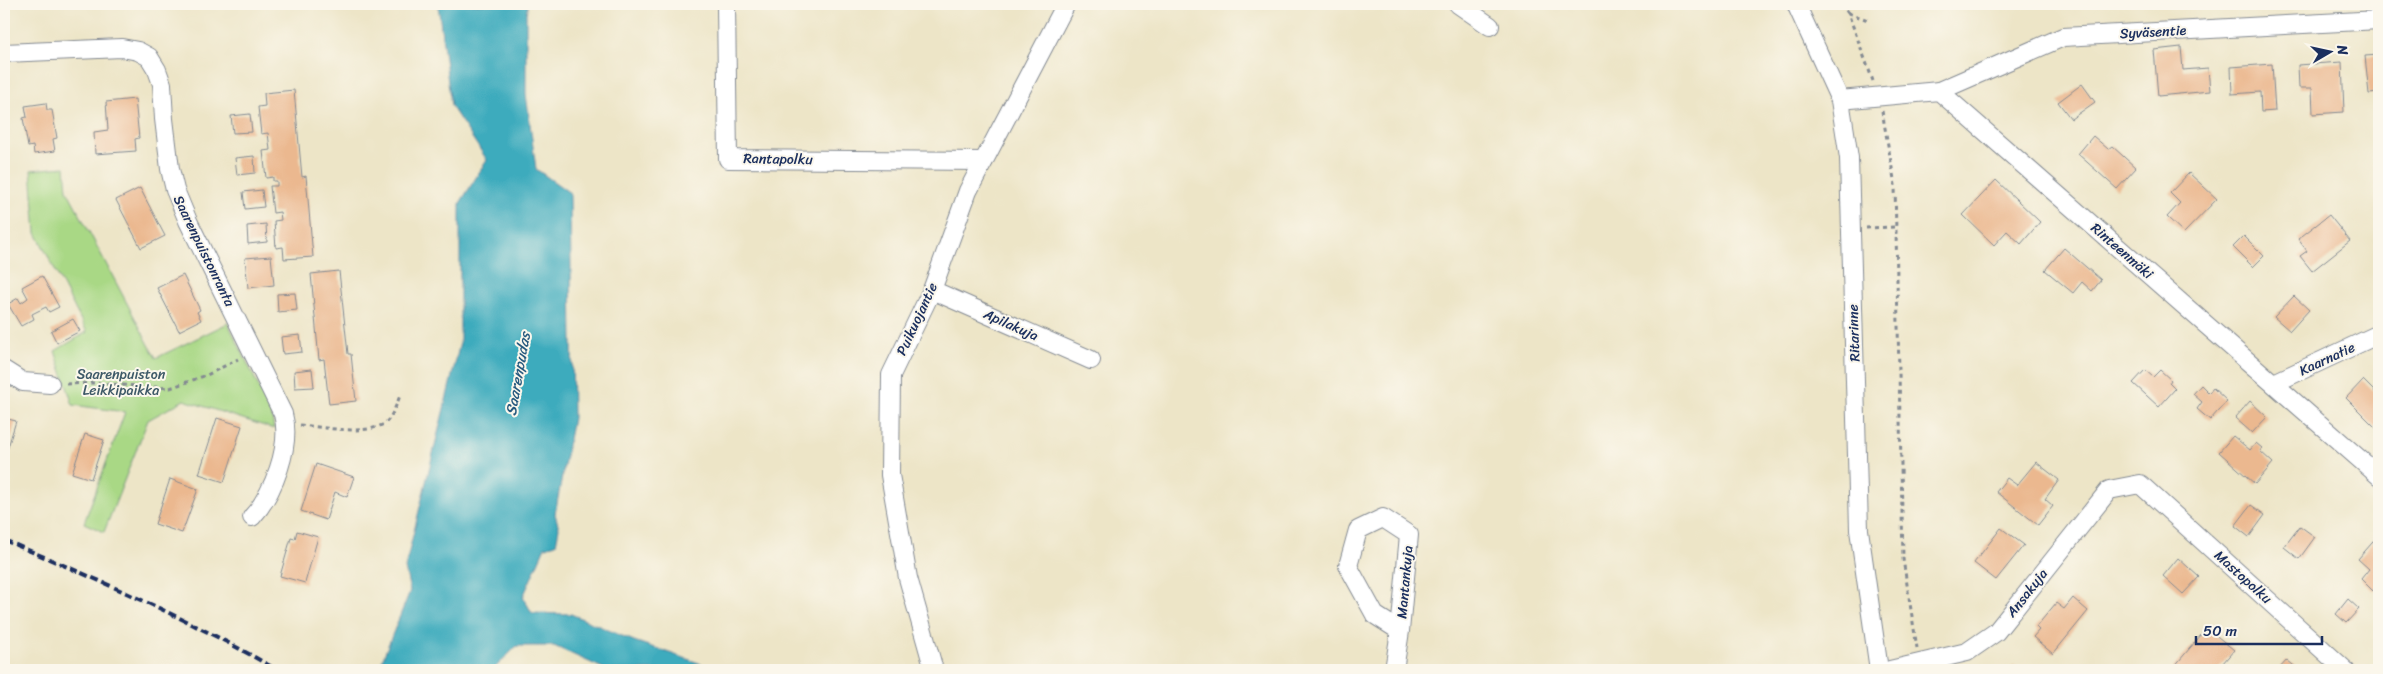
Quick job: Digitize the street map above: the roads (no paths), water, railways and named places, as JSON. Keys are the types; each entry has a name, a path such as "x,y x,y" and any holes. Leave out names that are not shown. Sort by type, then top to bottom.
{"street":[{"name":"Rantapolku","path":"726,4 728,159 984,161"},
{"name":"Puikuojantie","path":"947,670 932,664 908,578 890,475 891,374 932,290 968,191 1066,4"},
{"path":"1458,4 1490,26"},
{"name":"Ritarinne","path":"1796,4 1840,100 1849,158 1859,530 1879,670"},
{"name":"Syväsentie","path":"1939,91 2063,37 2379,20"},
{"name":"Saarenpuistonranta","path":"4,53 122,48 138,50 149,57 157,70 162,84 170,169 175,190 188,221 253,352 286,424 286,438 277,472 264,504 252,517"},
{"path":"1840,100 1939,91"},
{"name":"Rinteenmäki","path":"1939,91 2379,476"},
{"name":"Apilakuja","path":"932,290 1091,360"},
{"name":"Kaarnatie","path":"2274,383 2379,334"},
{"path":"4,370 23,382 50,384"},
{"name":"Ansakuja","path":"1890,670 1967,652 1996,632 2108,490 2140,484"},
{"name":"Mastopolku","path":"2140,484 2345,670"},
{"name":"Mantankuja","path":"1394,670 1400,631 1409,535 1383,518 1358,530 1348,566 1375,615 1400,631"}],"water":[{"name":"Saarenpudas","path":"438,4 528,4 526,13 526,94 536,169 570,193 573,418 555,514 559,528 556,544 545,547 523,597 532,613 571,614 634,641 699,663 710,670 607,670 554,646 517,646 493,670 378,670 410,591 405,568 460,343 460,203 487,160 451,106"}],"railway":[{"path":"4,540 177,617 277,670"}],"park label":[{"name":"Saarenpuiston Leikkipaikka","path":"121,382"}]}
